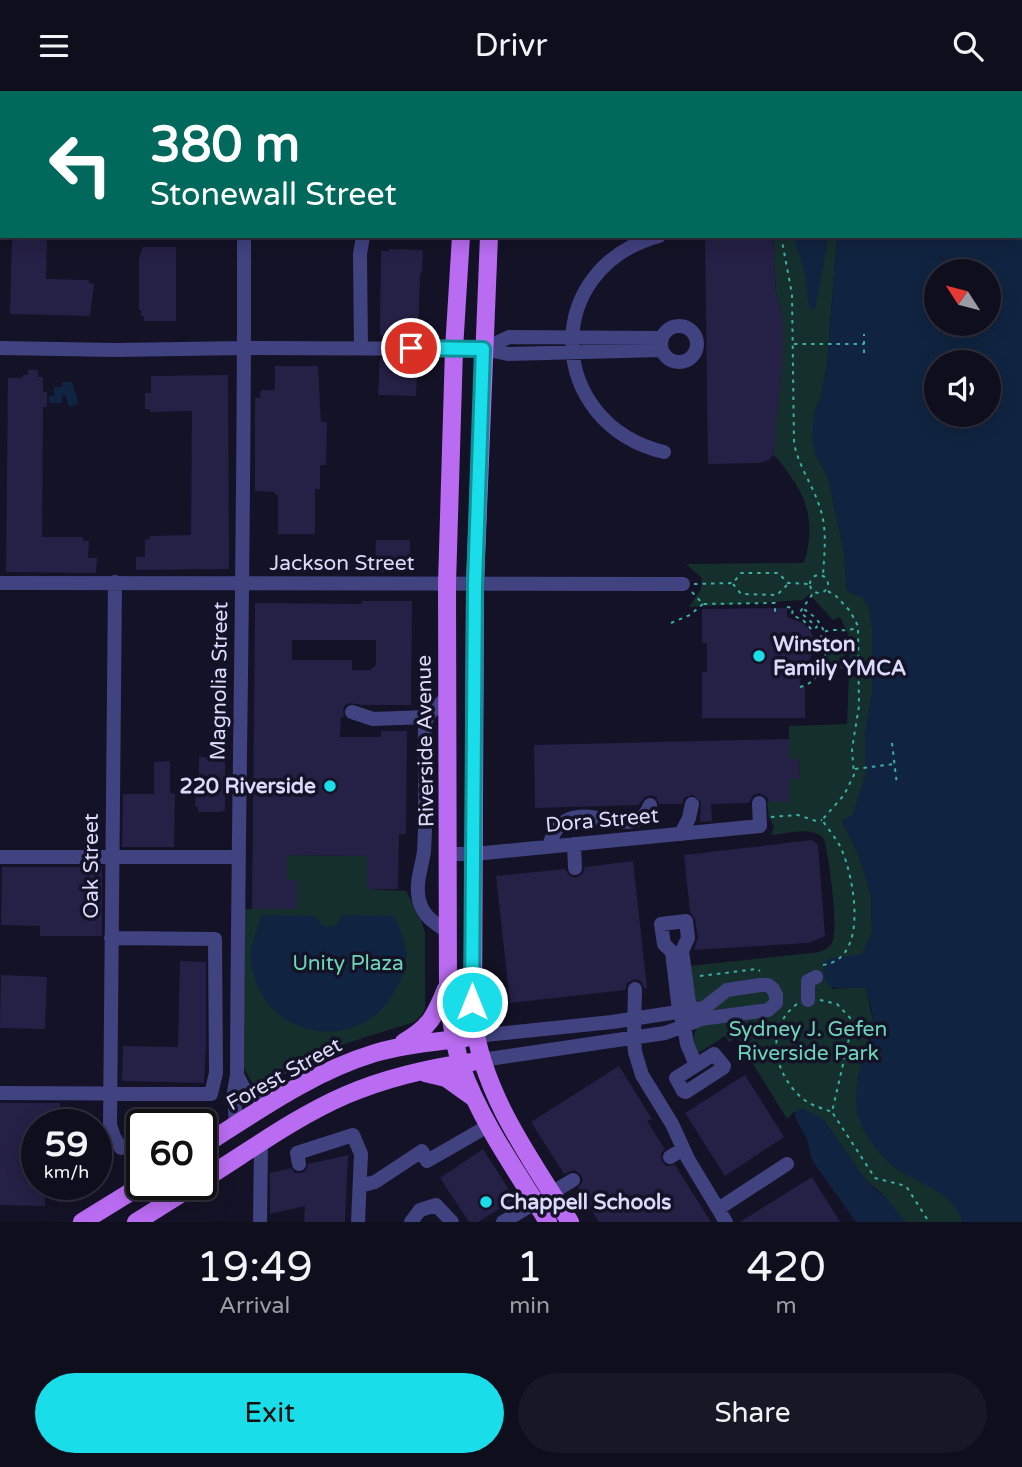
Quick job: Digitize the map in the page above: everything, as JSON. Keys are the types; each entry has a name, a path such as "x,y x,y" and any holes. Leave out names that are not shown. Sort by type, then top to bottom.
{"main road":[{"name":"Riverside Avenue","path":"461,238 454,349 447,584 447,986 454,1039 474,1098 488,1126 548,1222"},
{"path":"489,238 475,584 472,992 476,1036 502,1112 570,1222"},
{"path":"395,1048 419,1034 430,1022 447,986"},
{"name":"Forest Street","path":"217,1137 270,1104 337,1068 395,1048 476,1036"},
{"path":"217,1171 345,1095 418,1071 482,1060"},
{"path":"418,1071 446,1078 474,1098"},
{"path":"82,1222 126,1195"},
{"path":"136,1222 171,1200"}],"street":[{"name":"Magnolia Street","path":"236,1126 234,1092 237,1075 244,238"},
{"path":"361,348 360,254 363,238"},
{"path":"651,238 625,250 608,262 593,278 576,315 572,345 575,372 582,391 601,417 626,438 646,448 664,452"},
{"path":"0,348 483,349 509,354 572,345 661,344"},
{"name":"Oak Street","path":"115,582 110,1125 121,1148"},
{"name":"Jackson Street","path":"0,583 683,584"},
{"path":"446,698 427,717 425,724 424,852 418,882 419,898 424,911 433,923 447,931"},
{"path":"352,712 373,719 427,717"},
{"path":"759,803 765,822"},
{"path":"681,834 691,814 692,804"},
{"path":"549,846 553,831 561,822 575,817 627,823 646,814 650,805"},
{"name":"Dora Street","path":"448,853 474,853 681,834 765,822"},
{"path":"574,844 575,868"},
{"path":"0,857 237,857"},
{"path":"0,1093 211,1094 216,1073 215,939 111,938"},
{"path":"677,952 688,1048 696,1065"},
{"path":"808,1000 808,981 816,977"},
{"path":"476,1036 634,1018 684,1016 701,1019 768,1010 776,1003 776,995 768,985 735,988 724,992 707,1007 684,1016 670,1032 482,1060"},
{"path":"635,989 635,1052 642,1075 672,1124 679,1158 722,1216 787,1164"},
{"path":"237,1075 244,1089 270,1104"},
{"path":"360,1186 375,1182 422,1151 427,1161 488,1126"},
{"path":"299,1164 297,1153 353,1135 360,1150 358,1222"},
{"path":"260,1222 261,1144"},
{"path":"503,1222 573,1180"},
{"path":"411,1222 420,1210 436,1205 452,1222"}],"path":[{"path":"781,238 792,294 794,443 799,464 822,514 825,534 823,576 828,583 826,590"},
{"path":"864,334 864,353"},
{"path":"793,344 864,344"},
{"path":"733,583 741,573 778,573 788,583 810,584"},
{"path":"810,584 815,576 823,576"},
{"path":"733,583 741,594 777,595 788,583"},
{"path":"683,584 733,583"},
{"path":"683,584 703,604"},
{"path":"810,584 814,592"},
{"path":"814,592 826,590"},
{"path":"765,822 798,815 822,820 844,795 854,775 852,749 859,706 858,626 836,596 826,590"},
{"path":"788,607 793,608 792,615 803,620 812,630 817,628 810,618 800,612 814,592"},
{"path":"671,622 690,615 703,604 775,603 775,613"},
{"path":"775,607 782,607"},
{"path":"800,687 816,678 826,653 824,632 817,620 802,608"},
{"path":"826,653 820,649 819,644 824,632 847,631 858,626"},
{"path":"892,743 897,785"},
{"path":"854,769 894,764"},
{"path":"822,820 840,847 854,893 855,919 851,939 842,955"},
{"path":"832,1112 853,1021 837,1004 825,1000 808,1000 795,1005 787,1013 778,1030 775,1046 778,1061 789,1083 803,1099 832,1112 875,1178 906,1186 929,1222"}],"green space":[{"name":"Sydney J. Gefen Riverside Park","path":"773,238 837,238 827,366 821,397 814,413 815,453 828,477 844,551 847,591 863,597 869,606 872,627 872,694 865,735 866,774 853,815 842,821 859,856 871,894 872,933 862,955 828,959 832,989 866,987 873,1021 858,1079 901,1172 946,1197 963,1222 905,1222 883,1195 865,1179 823,1119 794,1112 787,1119 737,1038 729,1042 725,1036 697,1054 694,1044 696,1029 689,966 819,952 831,945 834,935 832,892 824,839 807,831 771,835 774,827 769,817 767,802 789,802 789,779 800,779 799,759 789,759 789,726 847,724 850,646 848,634 840,617 833,620 809,594 803,600 689,607 701,589 702,578 686,564 804,563 808,547 809,518 793,479 773,454 783,321 776,292"},
{"path":"828,640 844,640 846,669 823,668"},
{"name":"Unity Plaza","path":"287,855 367,856 367,889 406,891 421,919 425,933 425,1009 414,1022 341,1045 272,1081 257,1084 252,1082 243,1067 244,909 297,909 297,881 287,880"}],"water":[{"path":"793,238 828,238 816,307 812,311 808,301 799,253"},
{"path":"837,238 1022,238 1022,1222 963,1222 946,1198 903,1173 883,1156 866,1134 859,1119 857,1089 873,1021 872,1011 866,987 829,986 824,974 824,963 828,959 862,954 872,933 871,894 859,856 842,821 853,814 866,774 865,735 872,694 872,627 869,606 863,598 847,591 844,551 828,477 815,453 812,438 814,413 821,397 827,366"},
{"path":"62,382 72,382 79,404 69,407 65,395 62,396 62,403 49,403 49,396 54,395 54,387 62,387"},
{"path":"262,915 315,916 323,927 336,926 342,915 394,916 406,951 403,974 397,987 381,1010 361,1024 338,1031 314,1030 292,1023 272,1008 258,988 251,955"},
{"path":"802,1108 823,1119 865,1179 883,1194 905,1222 856,1222 812,1160 807,1139 795,1117 796,1110"}],"building":[{"path":"12,238 47,238 46,279 89,280 89,283 94,284 90,316 10,314"},
{"path":"705,238 773,238 776,292 783,321 774,454 769,460 759,463 708,464"},
{"path":"143,247 176,247 176,321 144,321 144,316 141,316 139,259"},
{"path":"423,250 418,335 380,335 381,251"},
{"path":"380,358 418,359 416,396 378,395"},
{"path":"275,366 318,366 321,422 327,422 326,465 320,465 320,489 315,489 315,534 278,534 278,495 275,495 275,492 255,491 255,398 260,398 261,390 275,390"},
{"path":"28,370 38,370 38,377 43,377 43,392 47,392 47,407 43,407 42,537 83,537 83,541 89,541 88,558 97,558 96,573 6,572 8,378 22,378 23,375 28,375"},
{"path":"228,375 229,569 136,570 136,557 145,557 145,540 150,539 150,536 191,535 192,411 150,412 150,409 145,409 145,393 151,393 151,376"},
{"path":"376,540 410,540 410,572 375,572"},
{"path":"362,601 412,601 411,705 345,705 340,737 381,737 381,731 407,731 406,834 399,834 398,889 367,889 367,856 287,855 287,880 297,880 297,909 252,909 255,603 362,604","holes":["292,640 376,640 376,665 370,670 352,670 352,660 292,660"]},
{"name":"Winston Family YMCA","path":"787,608 787,617 803,623 814,639 809,662 801,673 800,687 805,687 805,718 702,718 702,672 707,672 707,643 702,643 702,609"},
{"path":"789,739 789,759 799,759 800,779 789,779 790,802 769,802 767,797 759,793 753,795 749,803 711,804 712,821 700,822 701,802 693,795 685,797 682,804 659,804 656,797 650,795 638,805 535,808 534,745"},
{"path":"199,757 225,757 225,810 221,812 198,812 198,807 195,807 196,792 191,792 191,777 199,777"},
{"path":"170,761 170,793 175,794 174,847 122,847 123,794 154,794 154,762"},
{"path":"812,840 818,845 825,936 808,943 694,950 698,937 695,919 690,912 684,855"},
{"path":"633,861 647,988 635,979 627,983 625,990 510,1003 496,876 565,869 570,876 576,878 583,873 585,867"},
{"path":"2,867 102,867 102,936 40,936 40,926 1,925"},
{"path":"180,961 206,962 204,1083 122,1081 123,1046 178,1047"},
{"path":"1,975 47,977 45,1029 0,1028"},
{"path":"619,1066 652,1119 647,1121 665,1149 661,1153 662,1161 666,1166 675,1165 711,1222 599,1222 578,1188 583,1181 581,1175 574,1170 564,1174 531,1122"},
{"path":"745,1075 784,1137 725,1176 685,1113"},
{"path":"0,1103 60,1103 60,1109 21,1109 21,1200 45,1200 45,1206 0,1205"},
{"path":"483,1149 515,1199 478,1222 469,1222 440,1178"},
{"path":"348,1155 345,1222 304,1222 305,1206 270,1214 270,1173 291,1168 295,1173 301,1173 306,1171 308,1164"},
{"path":"812,1177 840,1222 740,1222"}],"place":[{"name":"Winston Family YMCA","path":"759,656"},
{"name":"220 Riverside","path":"330,786"},
{"name":"Chappell Schools","path":"486,1202"}],"route":[{"path":"411,348 483,349 475,584 472,1002"}]}
